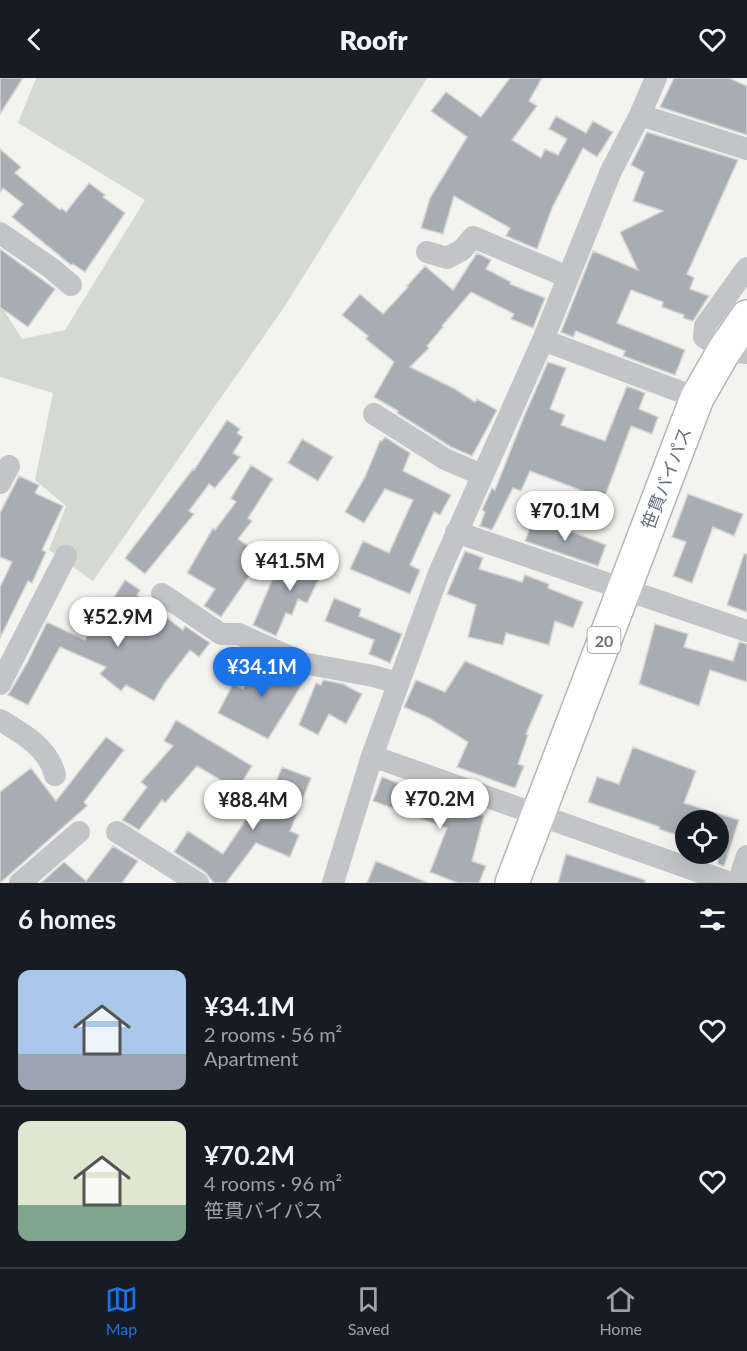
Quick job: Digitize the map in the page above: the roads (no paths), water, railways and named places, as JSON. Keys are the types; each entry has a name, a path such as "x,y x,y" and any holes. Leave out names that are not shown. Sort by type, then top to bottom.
{"main road":[{"name":"笹貫バイパス","path":"512,883 697,398 740,341"}],"street":[{"path":"333,883 372,756 456,532 543,340 611,171 656,78"},
{"path":"640,115 747,149"},
{"path":"0,233 51,268 71,285"},
{"path":"427,252 447,258 462,250 473,237 568,277"},
{"path":"740,341 704,338 705,326 747,268"},
{"path":"543,340 697,398"},
{"path":"374,414 445,459 482,475"},
{"path":"456,532 747,631"},
{"path":"0,684 66,556"},
{"path":"162,594 221,634 239,634 303,663 373,676 398,684"},
{"path":"0,720 29,738 42,750 52,762 55,775"},
{"path":"372,756 731,883"},
{"path":"20,883 79,832"},
{"path":"117,832 198,883"},
{"path":"738,883 747,856"}]}
